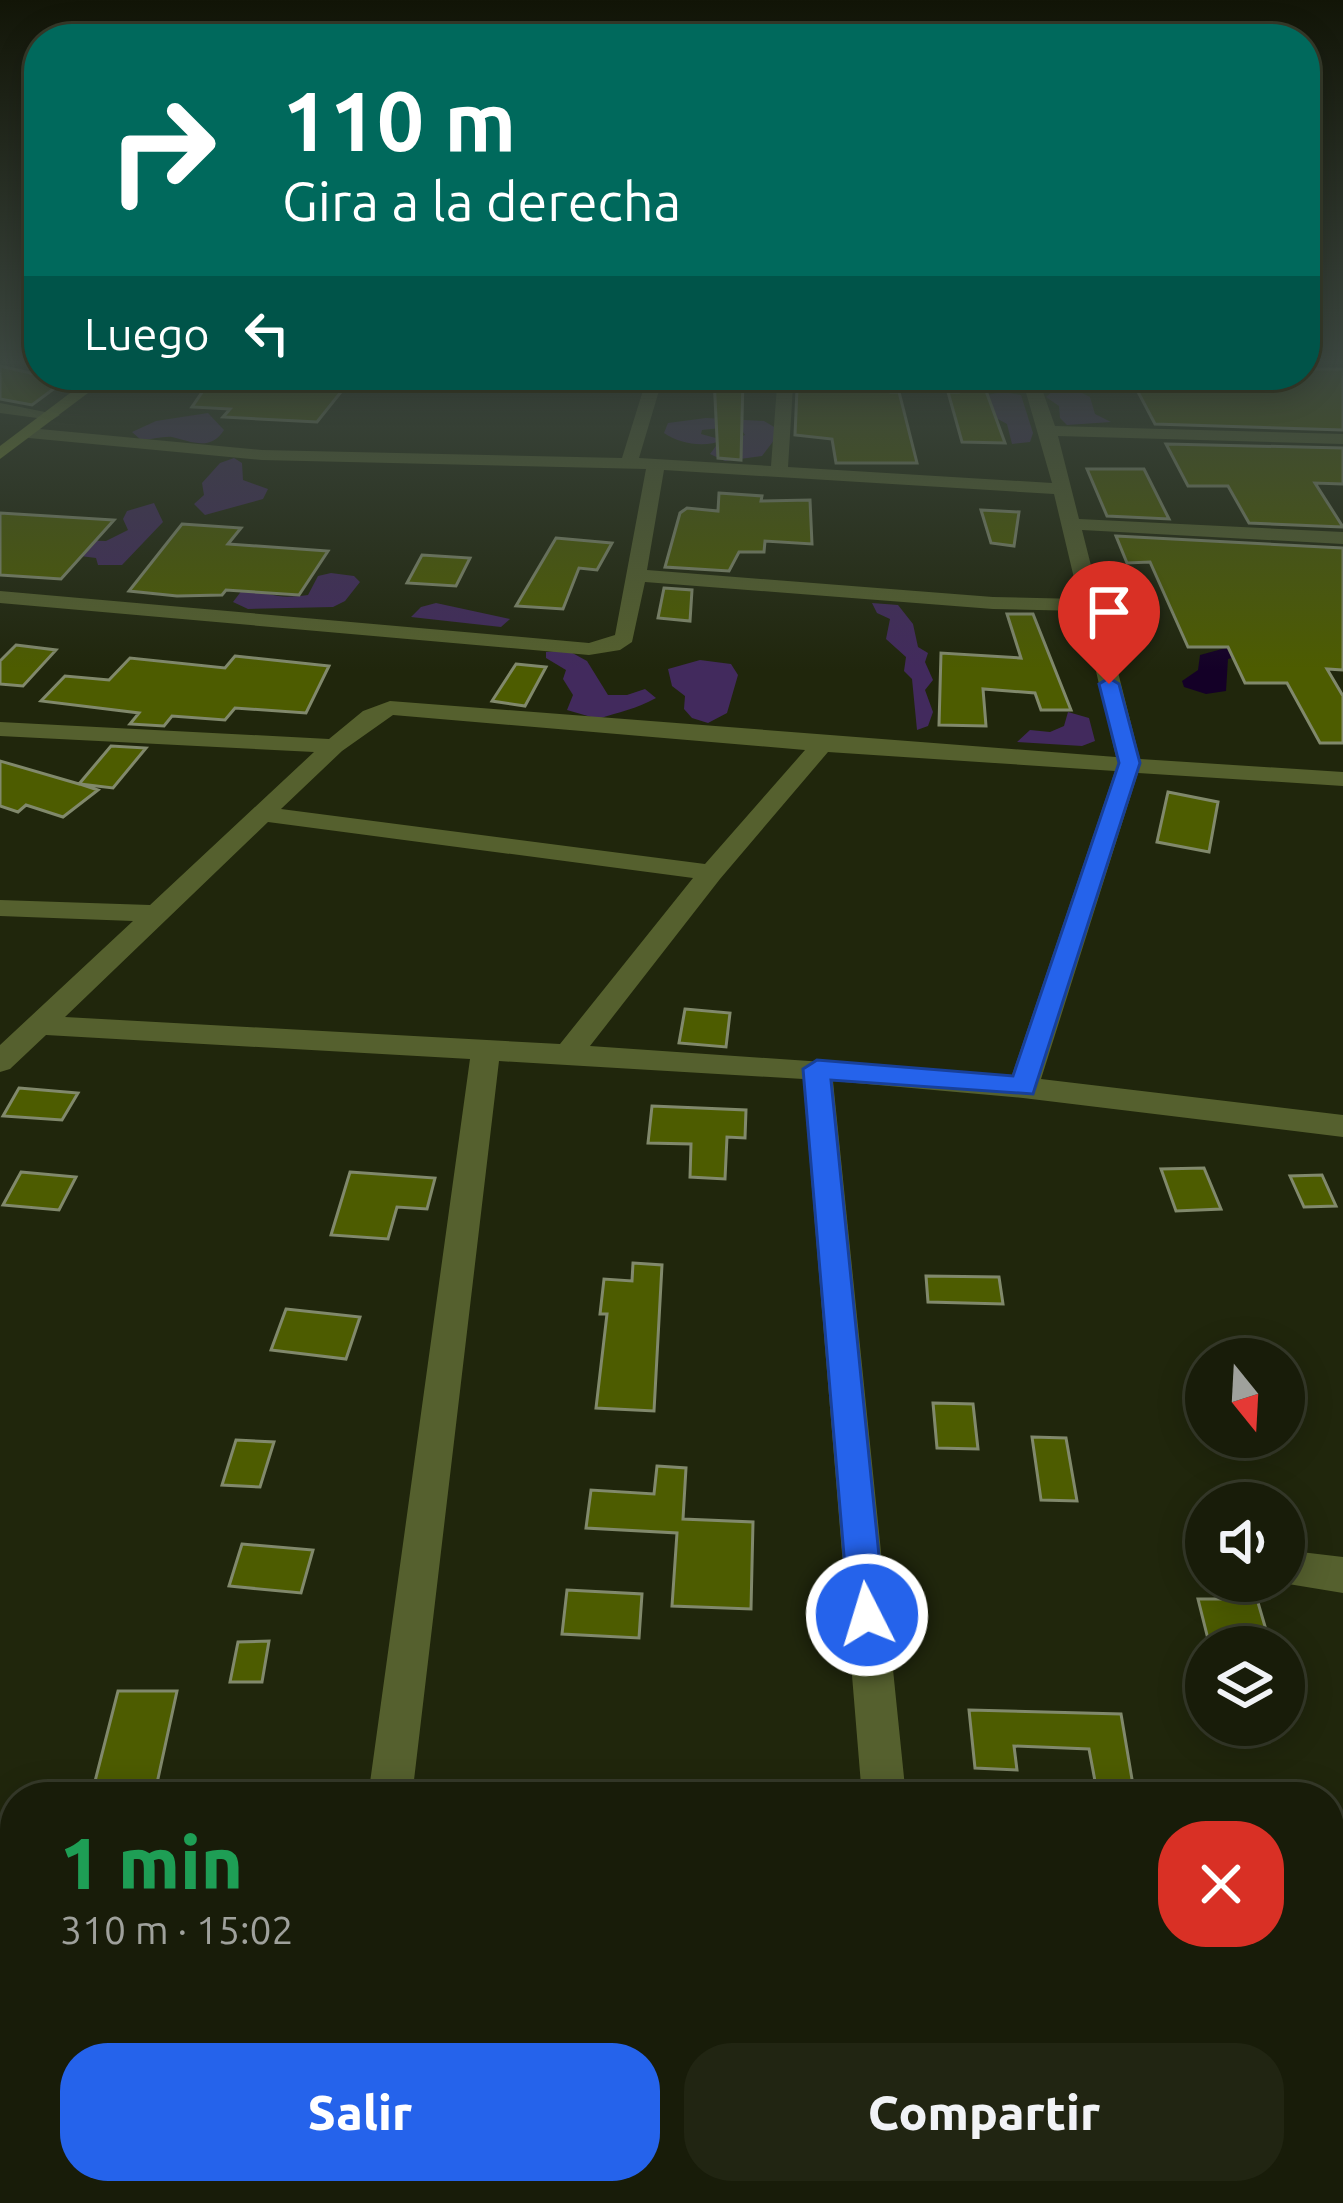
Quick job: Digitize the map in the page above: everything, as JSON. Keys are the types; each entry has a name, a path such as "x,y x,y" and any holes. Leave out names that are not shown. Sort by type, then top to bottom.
{"street":[{"path":"620,464 1062,489"},
{"path":"0,597 589,649 613,646 626,638 656,464"},
{"path":"779,473 780,464"},
{"path":"1023,1087 1129,763 1056,464"},
{"path":"1070,524 1343,538"},
{"path":"634,575 994,604 1089,604"},
{"path":"0,1062 334,746 371,716 391,708 822,745 1343,779"},
{"path":"0,729 334,746"},
{"path":"567,1055 711,873 822,745"},
{"path":"262,814 711,873"},
{"path":"0,908 157,914"},
{"path":"42,1025 484,1054 817,1069 1023,1087 1343,1126"},
{"path":"392,1782 484,1054"},
{"path":"817,1069 883,1782"},
{"path":"1305,1570 1343,1575"}],"shaded area":[{"path":"219,464 242,464 243,480 268,489 263,499 205,515 194,504 204,495 202,483"},
{"path":"154,503 163,522 122,565 98,565 96,558 57,553 68,540 106,541 128,530 123,519 127,511"},
{"path":"318,576 354,576 360,582 345,601 333,607 248,609 233,602 249,581 270,594 299,596 308,595"},
{"path":"436,603 510,619 501,627 411,617 421,607"},
{"path":"872,603 898,605 913,624 918,647 928,653 925,662 933,680 925,690 933,712 928,726 917,730 912,679 904,671 906,657 886,639 890,619 877,613"},
{"path":"1233,646 1236,657 1228,659 1226,691 1206,694 1184,687 1182,681 1198,670 1200,655"},
{"path":"567,650 587,661 608,695 645,689 656,698 598,719 567,710 573,695 563,679 566,670 546,658 546,652"},
{"path":"700,660 731,664 738,675 727,713 708,723 692,718 684,709 685,696 672,686 668,669"},
{"path":"1068,712 1089,718 1095,741 1082,746 1017,742 1030,730 1050,732 1064,726"}],"building":[{"path":"1176,464 1343,464 1343,484 1315,483 1343,527 1249,523 1228,486 1188,486"},
{"path":"1087,469 1144,469 1169,519 1107,516"},
{"path":"719,493 762,496 761,501 810,500 812,544 765,541 764,552 739,552 729,571 665,567 680,513 687,508 718,511"},
{"path":"981,510 1019,512 1014,546 991,543"},
{"path":"0,513 114,520 61,579 0,575"},
{"path":"182,524 241,528 228,544 328,551 299,595 226,590 222,595 177,596 129,591"},
{"path":"1116,536 1343,548 1343,670 1327,669 1343,696 1343,743 1320,743 1287,683 1245,683 1228,647 1188,647 1150,562 1127,563"},
{"path":"556,538 612,543 597,570 579,568 563,609 516,606"},
{"path":"422,555 470,558 456,586 407,583"},
{"path":"664,588 692,590 690,621 658,618"},
{"path":"1007,614 1033,614 1071,710 1041,710 1035,693 983,689 986,726 939,725 941,653 1021,658"},
{"path":"16,645 56,650 23,686 0,684 0,661"},
{"path":"235,656 329,666 306,713 235,708 225,720 172,716 164,726 130,724 139,713 41,701 65,676 109,680 130,658 225,668"},
{"path":"516,664 546,667 525,706 492,701"},
{"path":"111,746 146,748 113,788 80,784 98,790 63,817 26,805 18,812 0,806 0,761 79,784"},
{"path":"1168,792 1218,802 1209,852 1157,842"},
{"path":"685,1009 730,1013 726,1047 679,1043"},
{"path":"19,1088 78,1093 62,1120 3,1116"},
{"path":"652,1106 746,1110 745,1138 727,1137 725,1179 690,1177 691,1144 648,1143"},
{"path":"1204,1168 1221,1209 1176,1211 1161,1169"},
{"path":"21,1172 76,1177 59,1210 3,1205"},
{"path":"350,1172 435,1178 427,1209 397,1207 388,1239 331,1235"},
{"path":"1322,1175 1336,1206 1304,1207 1290,1176"},
{"path":"633,1263 662,1265 654,1411 596,1408 607,1314 600,1314 604,1279 632,1281"},
{"path":"926,1276 999,1277 1003,1304 928,1302"},
{"path":"286,1309 360,1317 346,1359 271,1350"},
{"path":"933,1403 973,1404 978,1449 937,1448"},
{"path":"1032,1437 1066,1438 1077,1501 1041,1500"},
{"path":"236,1440 274,1442 260,1487 222,1485"},
{"path":"657,1466 686,1468 683,1519 753,1522 751,1609 672,1606 677,1533 586,1528 591,1490 654,1494"},
{"path":"242,1544 313,1550 301,1593 229,1586"},
{"path":"567,1590 642,1594 639,1638 562,1634"},
{"path":"1199,1602 1258,1602 1265,1626 1205,1626"},
{"path":"269,1641 262,1682 230,1682 238,1642"},
{"path":"118,1691 177,1691 157,1782 95,1782"},
{"path":"969,1710 1121,1714 1132,1782 1095,1782 1089,1749 1014,1746 1017,1770 975,1768"}],"route":[{"path":"867,1615 817,1069 1023,1087 1129,763 1109,684"}]}
